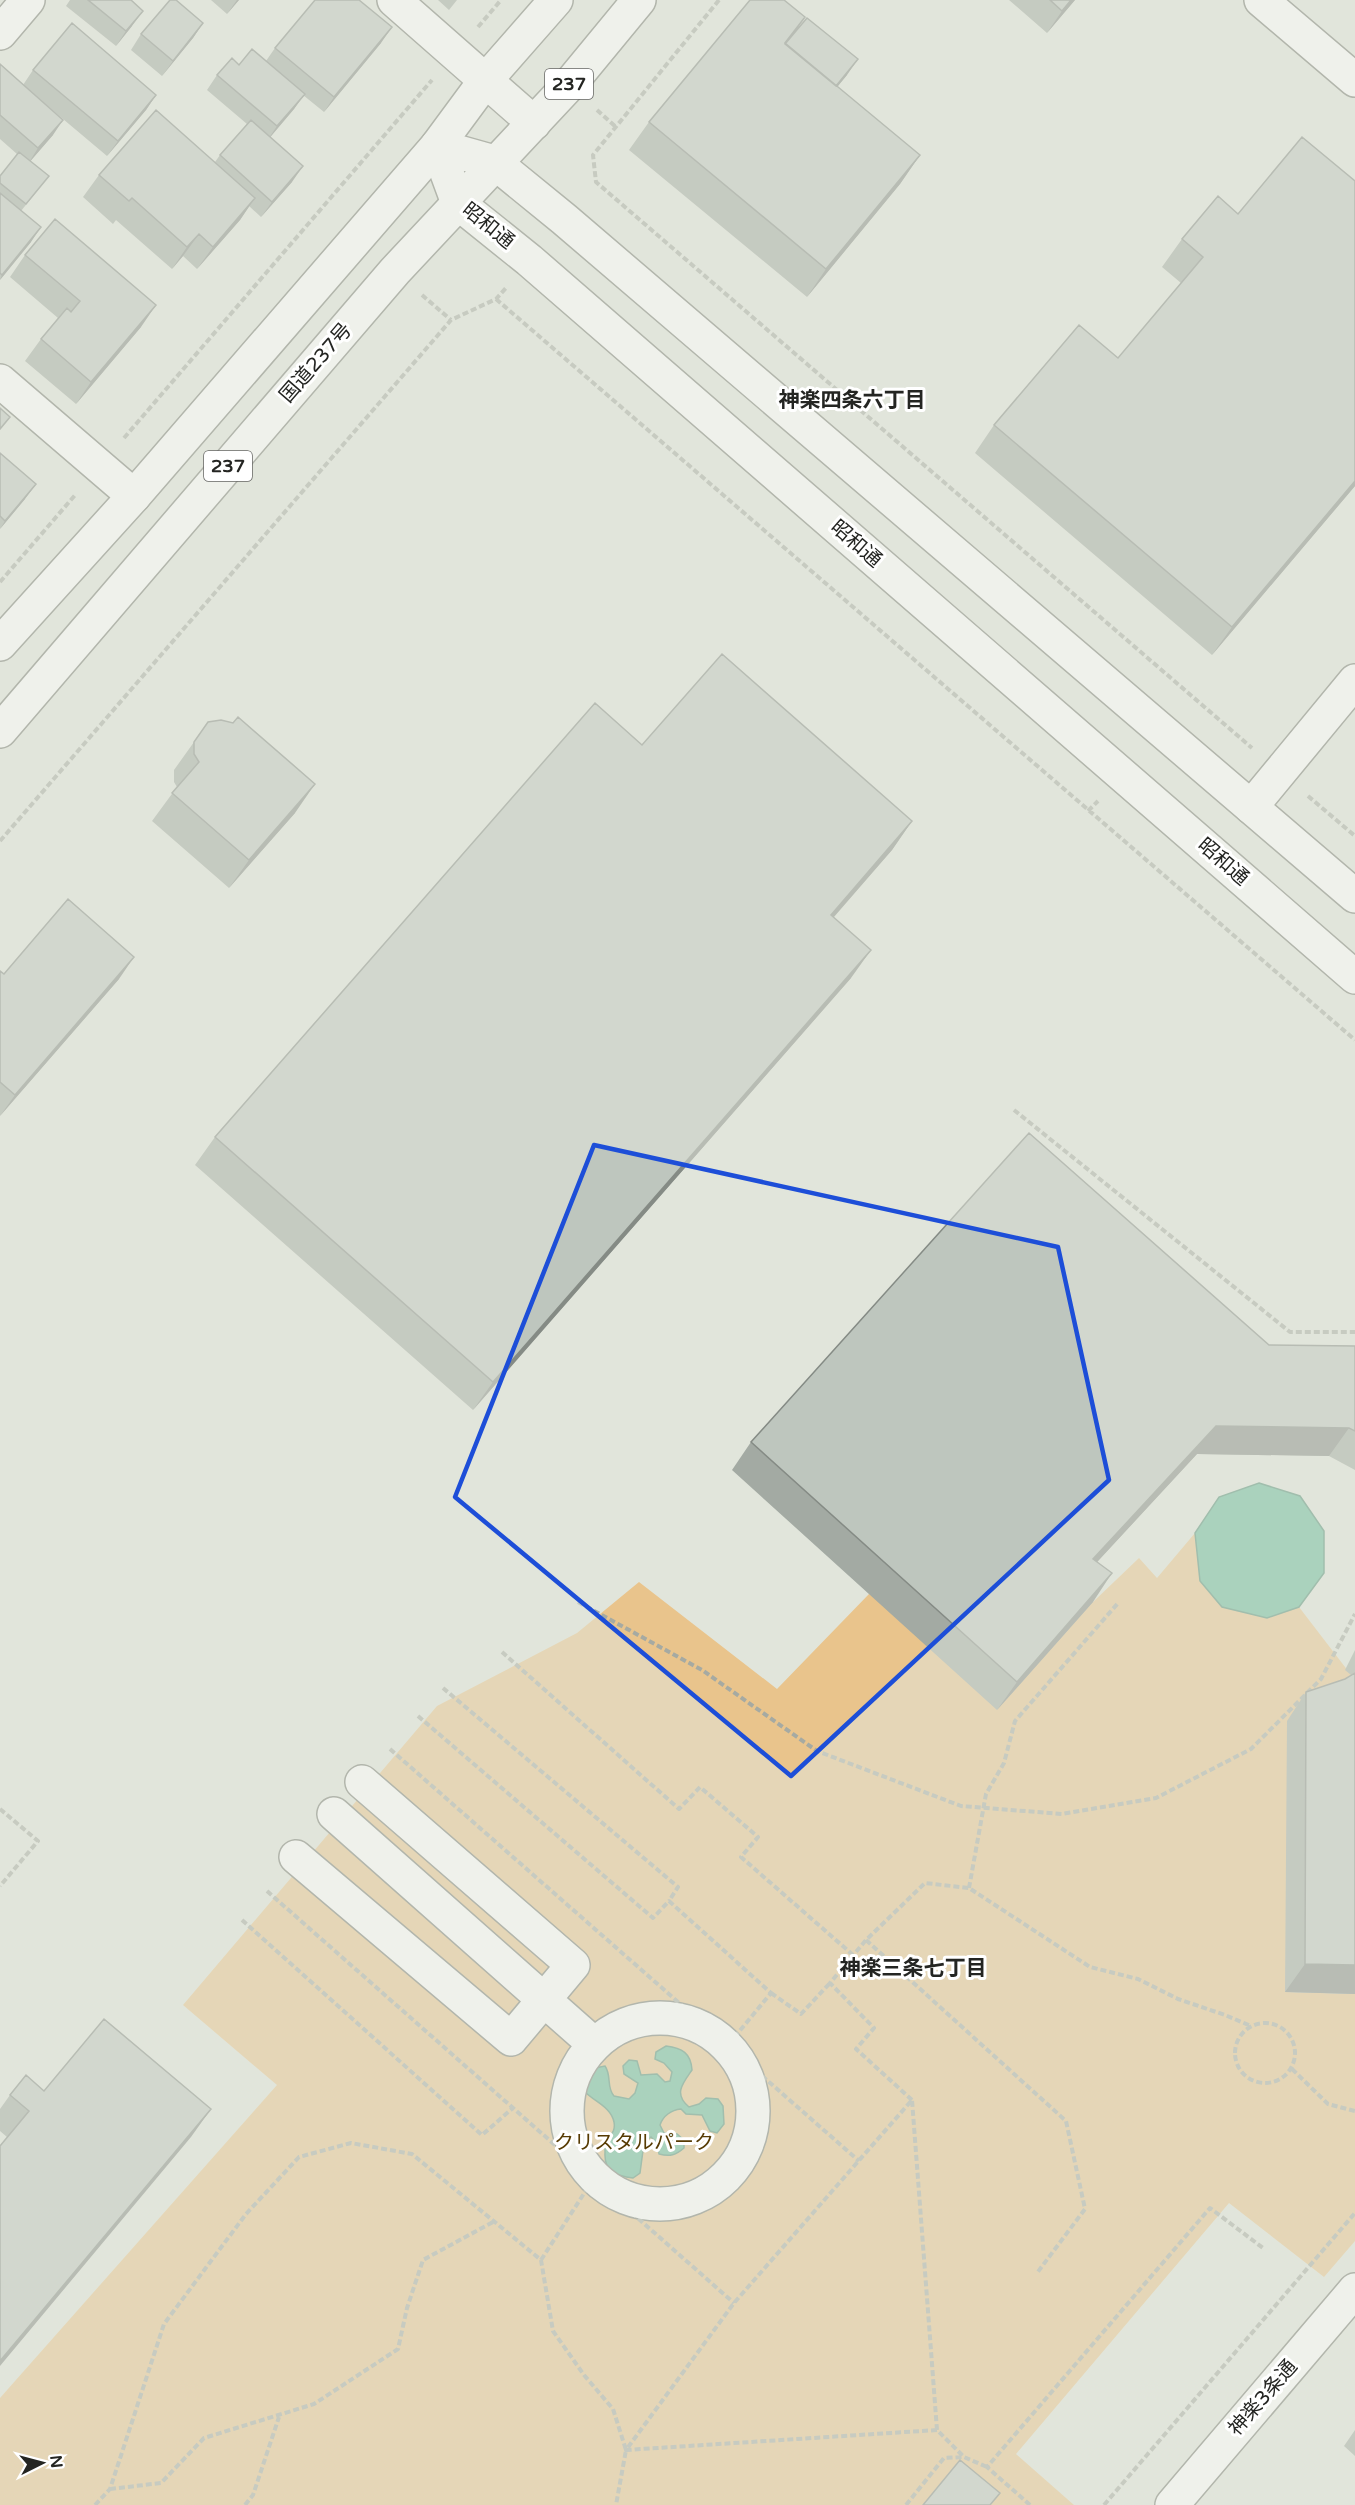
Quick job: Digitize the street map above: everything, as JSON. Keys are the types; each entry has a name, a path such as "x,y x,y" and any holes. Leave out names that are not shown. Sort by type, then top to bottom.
{"main road":[{"path":"0,33 27,0"},
{"path":"394,0 456,52 485,81 534,123"},
{"name":"237","path":"0,644 134,496 437,146 485,81 556,0"},
{"name":"国道237号","path":"0,731 387,280 494,162 569,85 639,0"},
{"path":"1261,0 1355,80"},
{"path":"437,146 494,162 573,226 1355,896"},
{"name":"昭和通","path":"437,146 458,203 529,260 1355,977"},
{"path":"0,381 134,496"},
{"path":"1251,807 1355,681"},
{"path":"296,1857 511,2039 573,1965 362,1782"},
{"path":"334,1814 594,2044"},
{"path":"646,2019 676,2019 704,2028 728,2045 746,2072 754,2104 751,2136 737,2166 714,2189 684,2203 652,2205 621,2197 594,2178 577,2154 568,2126 568,2096 577,2068 594,2044 619,2027 646,2019"},
{"name":"神楽3条通","path":"1172,2505 1355,2290"}],"path":[{"path":"0,582 501,0"},
{"path":"719,0 593,155 596,182 1355,836"},
{"path":"0,841 451,320 496,300 1355,1040"},
{"path":"1014,1110 1290,1332 1355,1332"},
{"path":"578,1602 702,1670 817,1751 961,1806 1062,1814 1156,1798 1251,1749 1322,1679 1355,1614"},
{"path":"969,1888 986,1794 1004,1763 1015,1721 1119,1602"},
{"path":"502,1652 679,1809 700,1787 758,1837 741,1857 853,1956"},
{"path":"418,1716 653,1918 669,1901 678,1887 443,1688"},
{"path":"390,1749 859,2161"},
{"path":"0,1809 38,1841 0,1886"},
{"path":"669,1901 771,1993 801,2014 866,1940 925,1883 969,1888 1090,1967 1138,1979 1178,2000 1251,2026"},
{"path":"267,1891 734,2303"},
{"path":"242,1920 482,2135 514,2107"},
{"path":"866,1940 1066,2121 1085,2209 1037,2273"},
{"path":"830,1983 874,2028 856,2049 912,2100 937,2430 964,2457 987,2467 1030,2505"},
{"path":"728,2045 771,1993"},
{"path":"1270,2023 1287,2032 1296,2050 1296,2060 1292,2069 1277,2082 1256,2083 1240,2071 1235,2051 1237,2041 1251,2026 1270,2023"},
{"path":"1292,2069 1328,2104 1355,2111"},
{"path":"616,2505 626,2450 734,2303 912,2100"},
{"path":"95,2505 110,2489 164,2324 246,2214 299,2157 351,2143 412,2154 541,2260 553,2331 584,2375 613,2409 626,2450"},
{"path":"541,2260 594,2178"},
{"path":"987,2467 1210,2208 1263,2248"},
{"path":"1104,2505 1355,2213"},
{"path":"110,2489 161,2483 204,2438 314,2404 398,2349 407,2308 423,2260 494,2222"},
{"path":"245,2505 254,2495 279,2416"},
{"path":"626,2450 937,2430"},
{"path":"906,2505 944,2458 964,2457"}],"highlighted area":[{"path":"594,1145 1058,1247 1109,1480 791,1776 455,1497"}],"green space":[{"name":"クリスタルパーク","path":"1195,1533 1200,1581 1267,1618 1299,1607 1355,1680 1285,1992 1355,1994 1355,2241 1324,2277 1229,2203 1016,2454 1074,2505 0,2505 0,2398 277,2085 183,2005 437,1706 577,1633 639,1582 777,1689 869,1594 1093,1602 1139,1558 1157,1578"}],"shaded area":[{"path":"1259,1483 1300,1496 1324,1531 1324,1573 1299,1607 1267,1618 1222,1607 1200,1581 1195,1533 1219,1497"},
{"path":"666,2046 685,2052 690,2059 692,2070 681,2088 681,2098 689,2107 699,2104 706,2098 718,2099 723,2106 724,2124 717,2133 710,2131 702,2115 686,2114 681,2109 671,2112 665,2116 660,2125 664,2133 677,2134 684,2140 684,2148 673,2155 659,2154 657,2143 651,2137 644,2143 640,2173 633,2178 622,2176 613,2172 607,2165 605,2144 613,2131 614,2122 610,2112 585,2092 587,2077 595,2068 605,2066 610,2089 614,2096 629,2099 635,2093 638,2083 624,2074 623,2066 629,2060 637,2061 641,2075 657,2074 665,2082 670,2081 672,2072 664,2063 655,2059 656,2052"}],"building":[{"path":"88,0 131,0 143,11 126,31"},
{"path":"170,0 176,0 203,23 173,61 141,34"},
{"path":"315,0 359,0 392,27 334,97 275,48"},
{"path":"750,0 784,0 805,17 785,43 920,155 826,269 649,122"},
{"path":"1050,0 1071,0 1062,11"},
{"path":"807,18 858,59 836,86 785,44"},
{"path":"72,23 156,95 118,141 33,70"},
{"path":"252,49 305,94 277,126 217,75 232,58 239,65"},
{"path":"0,64 63,120 38,148 0,115"},
{"path":"156,110 255,198 213,247 199,234 187,247 132,198 129,201 99,175"},
{"path":"251,120 303,166 272,202 220,155"},
{"path":"1302,137 1355,181 1355,481 1232,627 994,425 1079,325 1118,358 1203,257 1182,239 1218,196 1238,214"},
{"path":"19,152 49,176 26,204 0,183 0,176"},
{"path":"0,193 41,227 2,275 0,273"},
{"path":"55,219 156,305 91,382 41,339 67,308 71,312 80,301 25,255"},
{"path":"0,408 10,417 0,429"},
{"path":"0,453 36,484 5,521 0,516"},
{"path":"722,654 912,821 831,915 871,950 493,1382 215,1137 595,703 642,745"},
{"path":"238,717 315,784 249,860 172,793 199,762 194,754 194,742 208,722 221,720 233,723"},
{"path":"68,899 134,957 15,1095 0,1082 0,971 4,974"},
{"path":"1029,1133 1269,1345 1355,1346 1355,1431 1349,1428 1216,1426 1093,1559 1112,1573 1017,1682 751,1442"},
{"path":"1355,1673 1355,1965 1305,1964 1306,1692 1345,1679"},
{"path":"104,2019 211,2109 0,2361 0,2146 29,2111 10,2095 26,2075 44,2091"},
{"path":"960,2460 1000,2493 990,2505 923,2505"}],"district":[{"name":"神楽四条六丁目","path":"852,400"},
{"name":"神楽三条七丁目","path":"913,1968"}]}
